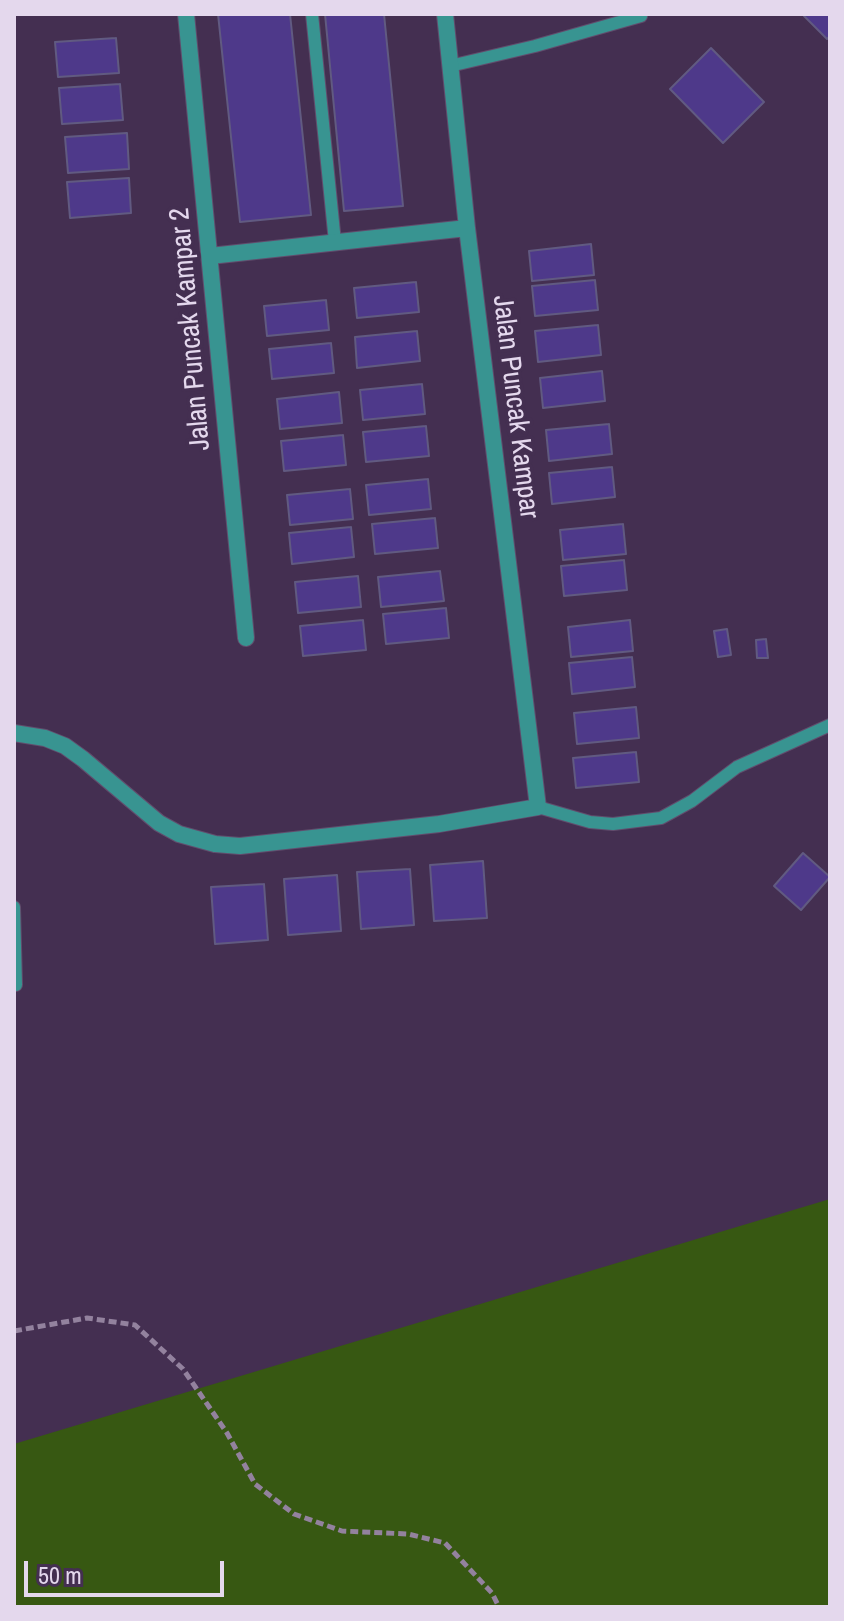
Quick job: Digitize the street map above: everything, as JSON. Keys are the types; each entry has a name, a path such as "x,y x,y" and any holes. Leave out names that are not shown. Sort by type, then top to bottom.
{"street":[{"name":"Jalan Puncak Kampar 2","path":"186,14 246,638"},
{"name":"Jalan Puncak Kampar","path":"445,14 467,228 538,807"},
{"path":"210,256 467,228"},
{"path":"14,733 45,738 65,746 159,823 179,834 215,844 240,846 408,827 538,807"}],"lane":[{"path":"312,14 335,242"},
{"path":"450,66 641,16"},
{"path":"538,807 590,822 613,824 661,818 692,801 737,767 830,725"},
{"path":"14,907 16,985"}],"path":[{"path":"14,1331 87,1318 135,1325 183,1369 227,1433 255,1484 294,1514 342,1531 408,1534 445,1543 492,1593 499,1607"}],"green space":[{"path":"830,1199 830,1607 14,1607 14,1444"}],"building":[{"path":"218,14 290,14 311,215 240,222"},
{"path":"325,14 384,14 403,206 344,211"},
{"path":"830,14 830,36 827,39 804,16"},
{"path":"116,38 119,73 58,77 55,42"},
{"path":"711,48 764,102 723,143 670,89"},
{"path":"120,84 123,120 62,124 59,88"},
{"path":"127,133 129,169 68,173 65,137"},
{"path":"129,178 131,213 70,218 67,182"},
{"path":"591,244 594,275 532,281 529,251"},
{"path":"595,280 598,310 535,316 532,286"},
{"path":"416,282 419,312 357,318 354,288"},
{"path":"326,300 329,330 267,336 264,306"},
{"path":"598,325 601,355 538,362 535,331"},
{"path":"417,331 420,361 357,368 355,337"},
{"path":"331,343 334,373 272,379 269,349"},
{"path":"602,371 605,401 543,408 540,378"},
{"path":"422,384 425,414 363,420 360,390"},
{"path":"339,392 342,423 280,429 277,399"},
{"path":"609,424 612,454 549,461 546,430"},
{"path":"426,426 429,456 366,462 363,432"},
{"path":"343,435 346,465 284,471 281,441"},
{"path":"612,467 615,497 552,504 549,473"},
{"path":"428,479 431,509 369,515 366,485"},
{"path":"350,489 353,519 290,525 287,495"},
{"path":"435,518 438,548 375,554 372,524"},
{"path":"623,524 626,554 563,560 560,530"},
{"path":"351,527 354,557 292,564 289,533"},
{"path":"624,560 627,590 564,596 561,566"},
{"path":"440,571 444,601 381,607 378,577"},
{"path":"358,576 361,607 298,613 295,582"},
{"path":"446,608 449,638 386,644 383,614"},
{"path":"363,620 366,650 303,656 300,626"},
{"path":"630,620 633,651 571,657 568,627"},
{"path":"727,629 731,655 718,657 714,631"},
{"path":"766,639 768,658 757,658 756,640"},
{"path":"632,657 635,687 572,694 569,663"},
{"path":"636,707 639,738 577,744 574,713"},
{"path":"636,752 639,782 576,788 573,758"},
{"path":"803,853 830,877 801,910 774,886"},
{"path":"483,861 487,918 434,921 430,865"},
{"path":"410,869 414,925 361,929 357,872"},
{"path":"337,875 341,931 288,935 284,879"},
{"path":"264,884 268,940 215,944 211,887"}]}
